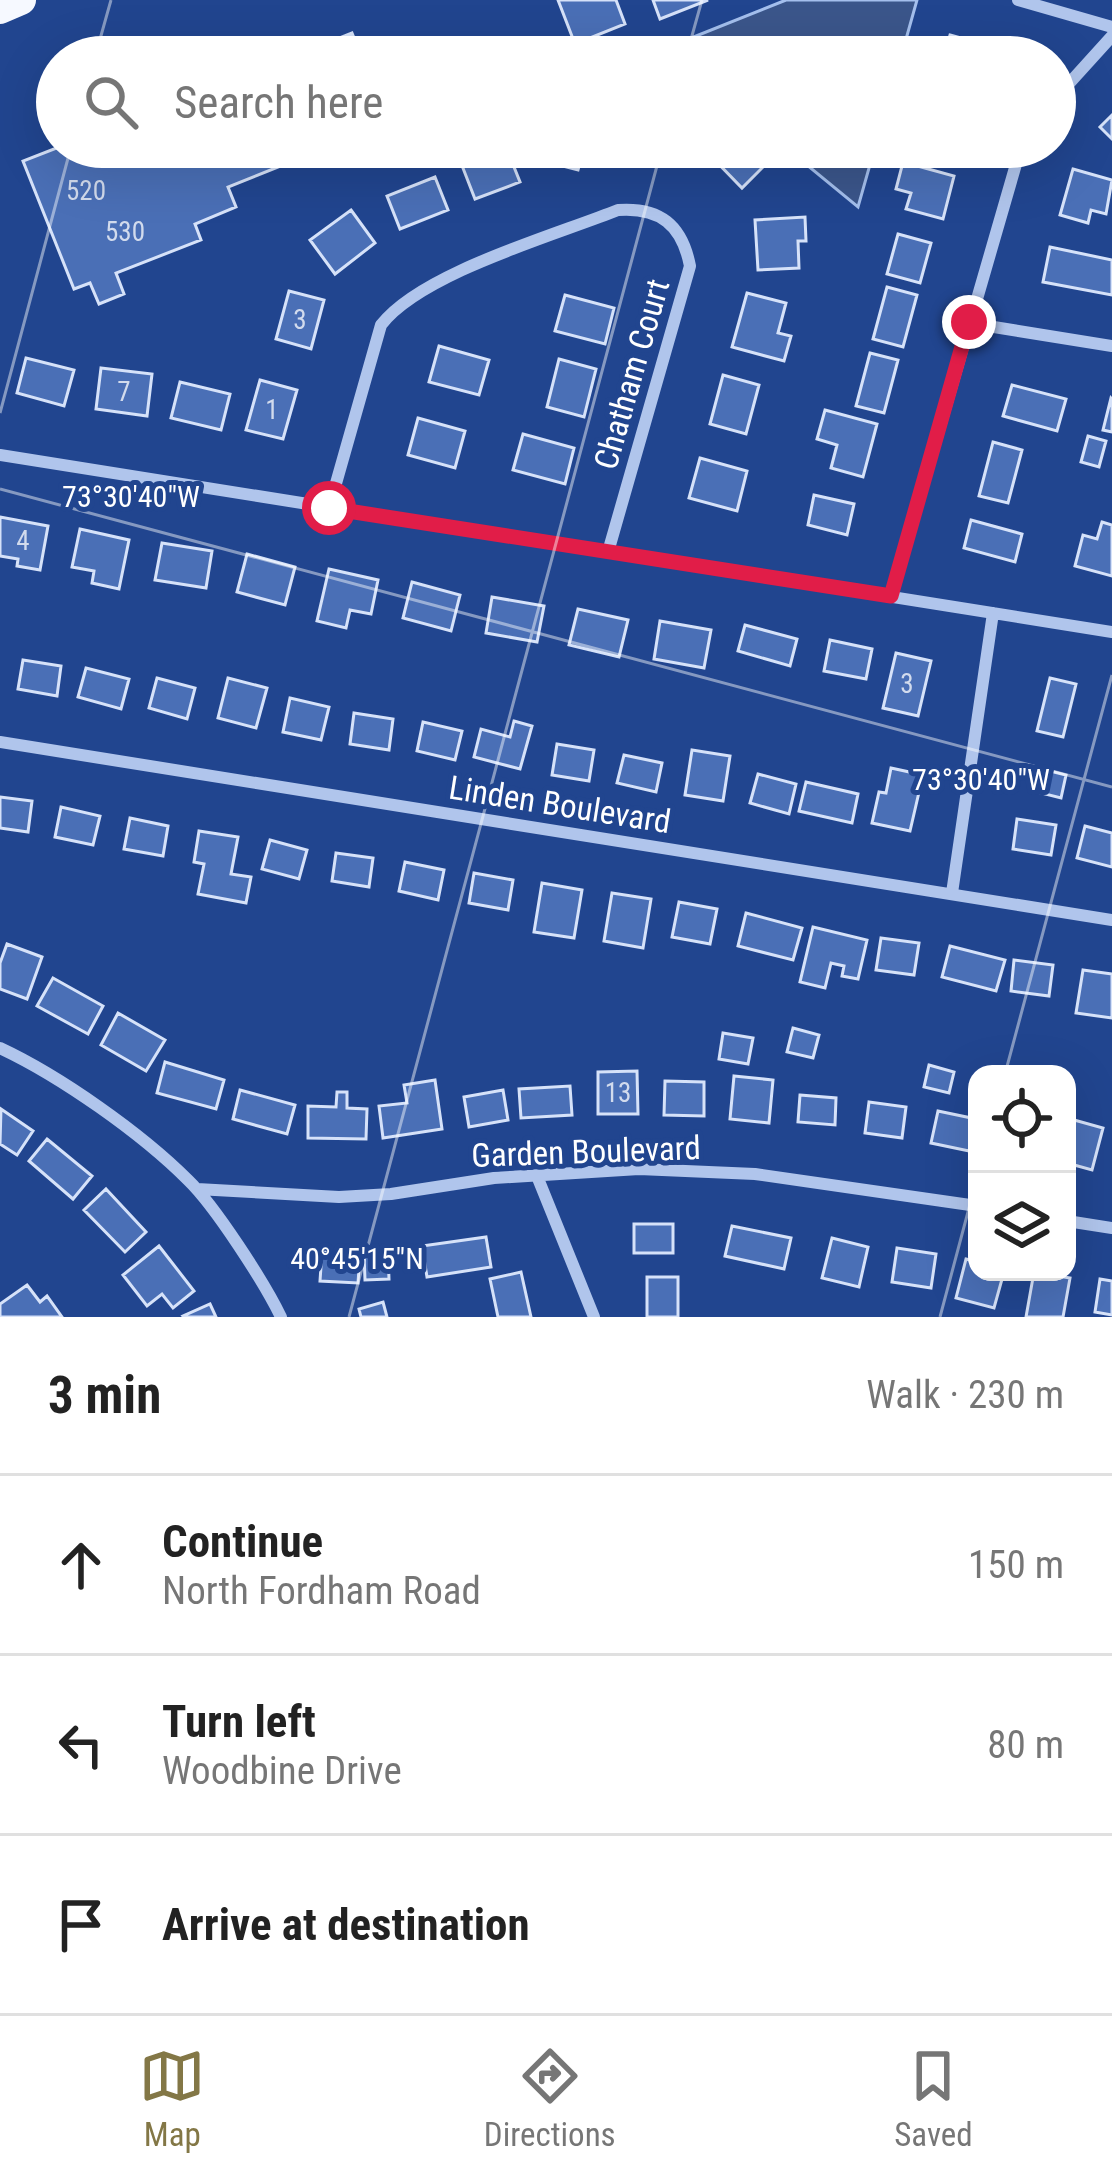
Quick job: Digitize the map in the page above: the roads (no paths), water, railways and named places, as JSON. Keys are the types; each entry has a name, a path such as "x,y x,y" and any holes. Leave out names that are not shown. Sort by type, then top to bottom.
{"main road":[{"path":"0,9 21,0"}],"street":[{"path":"1018,0 1112,31 1076,74"},
{"path":"891,596 1015,168"},
{"name":"Chatham Court","path":"329,508 381,326 396,306 440,280 618,210 642,209 677,229 690,266 608,553"},
{"path":"969,322 1112,346"},
{"path":"0,455 1112,632"},
{"path":"952,893 993,613"},
{"name":"Linden Boulevard","path":"0,742 1112,920"},
{"path":"0,1048 38,1066 89,1101 197,1189 281,1317"},
{"name":"Garden Boulevard","path":"197,1189 339,1197 494,1178 639,1169 754,1174 968,1205"},
{"path":"537,1176 594,1317"},
{"path":"1076,1222 1112,1228"}],"water":[{"path":"786,0 917,0 907,36 696,36"},
{"path":"811,168 869,168 858,207"}]}
